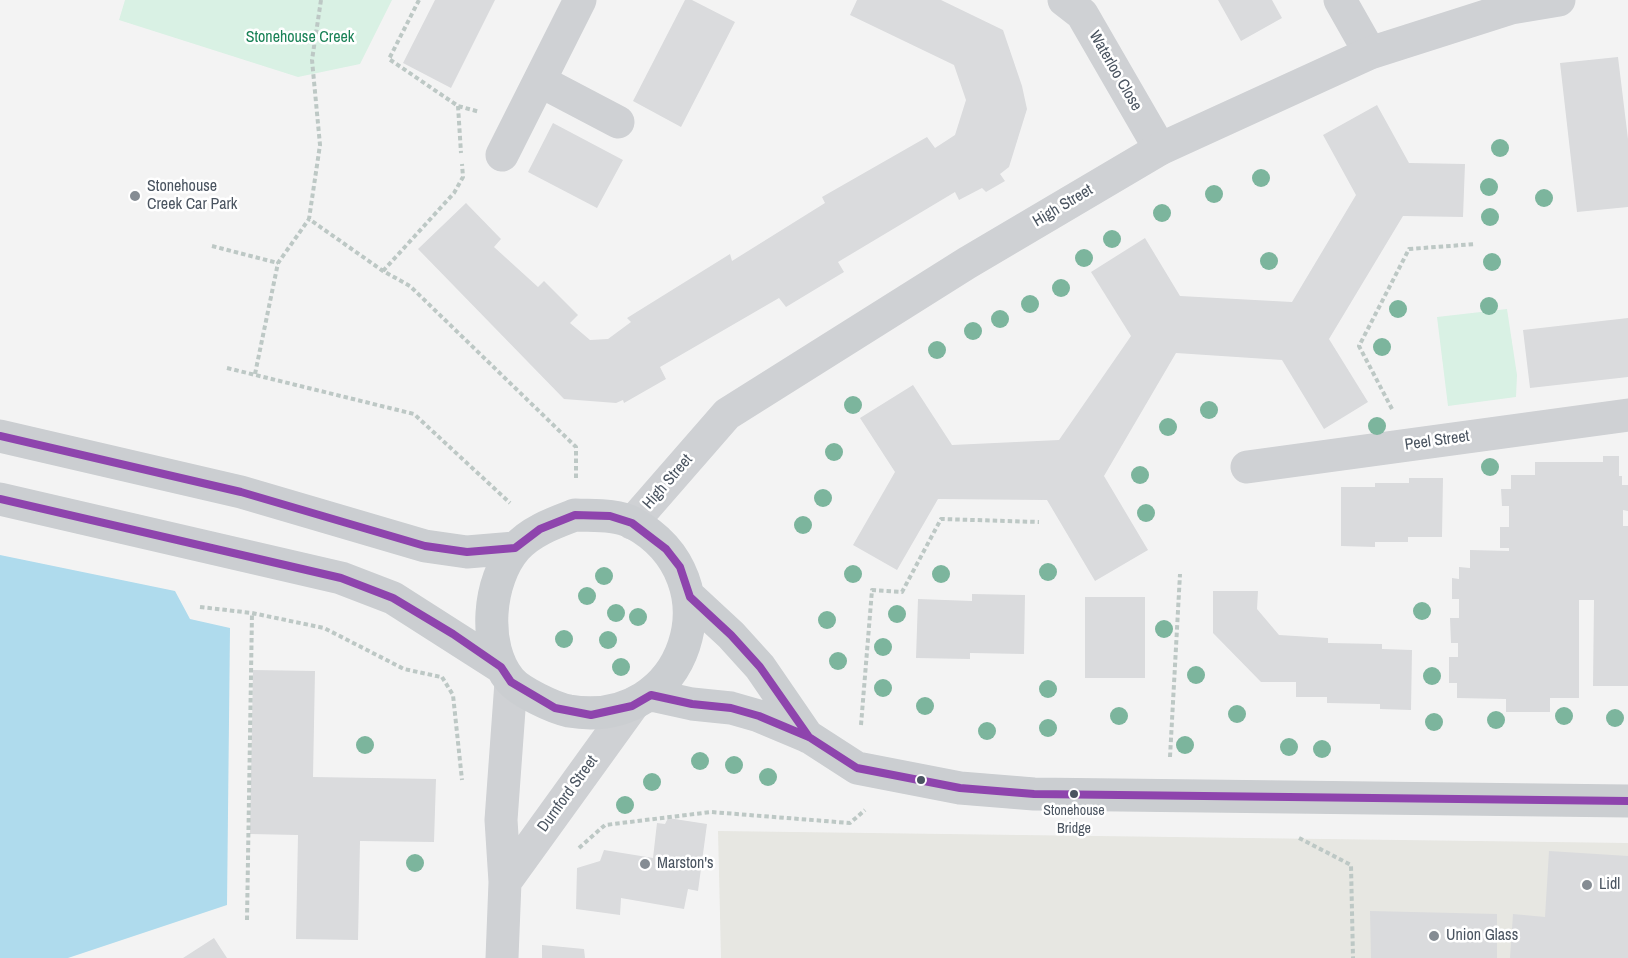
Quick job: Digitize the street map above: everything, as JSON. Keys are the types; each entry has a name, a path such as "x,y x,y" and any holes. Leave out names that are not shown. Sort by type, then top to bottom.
{"main road":[{"path":"0,436 241,492 425,546 467,552 527,539 575,515 610,516 633,523 666,549 680,567 690,597 684,650 668,678 641,700"},
{"path":"0,499 341,578 393,598 453,634 555,708 591,715 641,700 731,708 759,716 809,737 857,768 904,778 960,788 1034,794 1628,801"},
{"path":"506,674 491,626 494,588 527,539"},
{"path":"690,597 731,635 760,667 809,737"}],"street":[{"path":"502,155 580,0"},
{"name":"Waterloo Close","path":"1064,0 1082,14 1160,149"},
{"path":"1340,0 1370,53"},
{"name":"High Street","path":"633,523 727,414 967,263 1160,149 1370,53 1510,8 1559,0"},
{"path":"540,81 618,122"},
{"name":"Peel Street","path":"1247,467 1628,415"},
{"path":"502,958 505,882 501,820 506,674"},
{"name":"Durnford Street","path":"505,882 641,700"}],"path":[{"path":"255,375 278,262 309,219 320,145 312,60 321,0"},
{"path":"418,0 390,59 458,106 519,123"},
{"path":"383,271 454,193 463,177 458,106"},
{"path":"309,219 383,271 410,286 576,447 575,515"},
{"path":"1410,445 1359,346 1410,249 1476,244"},
{"path":"212,246 278,262"},
{"path":"227,368 414,414 527,539"},
{"path":"857,768 872,590 902,592 941,519 1039,522"},
{"path":"1169,797 1180,574"},
{"path":"200,607 324,628 404,669 442,677"},
{"path":"247,920 252,614"},
{"path":"438,671 453,695 463,786"},
{"path":"544,827 580,849 605,825 711,812 850,823 904,778"},
{"path":"1289,834 1351,865 1353,958"}],"shaded area":[{"path":"718,831 1628,843 1628,958 721,958"}],"green space":[{"name":"Stonehouse Creek","path":"125,0 392,0 360,64 298,77 119,20"},
{"path":"1507,309 1517,375 1516,397 1448,406 1437,317"}],"water":[{"path":"0,555 175,591 190,619 230,628 227,905 68,958 0,958"}],"building":[{"path":"435,0 495,0 451,88 403,63"},
{"path":"685,0 692,0 735,22 681,127 633,101"},
{"path":"857,0 941,0 1003,30 1022,86 1027,109 1009,167 1000,174 1005,181 986,192 982,188 959,200 955,192 838,262 844,272 786,307 779,298 660,367 666,379 624,403 623,400 616,403 564,399 418,249 466,203 501,239 494,247 538,287 544,281 578,315 570,323 590,340 608,339 631,322 627,318 730,254 732,261 825,203 822,197 927,137 935,148 955,135 966,100 954,65 850,15"},
{"path":"1218,0 1272,0 1282,18 1241,41"},
{"path":"1618,57 1628,139 1628,207 1577,212 1560,63"},
{"path":"1377,105 1409,163 1465,164 1463,217 1403,216 1329,339 1368,402 1324,429 1282,360 1176,353 1104,476 1148,550 1095,581 1047,500 938,499 897,570 853,545 895,472 860,418 913,385 952,445 1059,440 1131,336 1091,272 1145,238 1180,296 1292,302 1356,195 1323,135"},
{"path":"553,123 623,160 597,208 528,172"},
{"path":"1628,318 1628,377 1530,388 1523,330"},
{"path":"1603,456 1619,456 1619,476 1622,476 1622,485 1628,485 1628,511 1623,510 1623,526 1628,526 1628,686 1593,686 1594,600 1579,600 1579,698 1550,698 1550,712 1506,712 1506,699 1457,698 1457,683 1449,683 1449,657 1458,657 1458,643 1451,643 1450,618 1459,618 1459,599 1452,599 1452,578 1459,579 1459,567 1470,568 1470,550 1509,551 1509,548 1500,548 1500,527 1509,527 1509,506 1502,506 1501,489 1511,489 1511,475 1535,475 1535,462 1603,462"},
{"path":"1409,478 1443,478 1442,537 1408,537 1408,542 1375,542 1375,547 1341,546 1341,487 1375,487 1375,483 1409,483"},
{"path":"1213,591 1258,591 1257,609 1279,635 1328,638 1328,643 1382,644 1382,649 1412,650 1411,710 1380,709 1380,704 1327,703 1327,697 1296,697 1296,682 1261,682 1213,633"},
{"path":"972,594 1025,595 1024,654 970,653 970,659 916,658 918,599 972,601"},
{"path":"1085,597 1145,597 1145,678 1085,678"},
{"path":"253,670 315,671 313,777 436,779 434,842 360,841 358,940 296,939 298,835 250,834"},
{"name":"Marston's","path":"668,818 707,824 698,891 688,889 684,909 621,898 620,915 576,909 577,868 600,861 604,850 653,858 657,823 665,824"},
{"name":"Lidl","path":"1549,851 1628,856 1628,958 1510,958 1513,914 1545,917"},
{"name":"Union Glass","path":"1370,911 1497,914 1497,958 1371,958"},
{"path":"214,938 227,958 183,958"},
{"path":"542,945 584,949 585,958 542,958"}],"transit line":[{"path":"0,436 241,492 425,546 467,552 515,548 540,529 575,515 610,516 632,523 666,549 680,567 690,597 731,635 760,667 809,737"},
{"path":"0,499 341,578 393,598 453,634 501,667 511,682 555,708 591,715 632,706 651,695 692,704 731,708 759,716 809,737 857,768 960,788 1034,794 1628,801"}],"place":[{"name":"Stonehouse Creek Car Park","path":"135,196"},
{"name":"Stonehouse Bridge","path":"1074,794"},
{"name":"Marston's","path":"645,864"},
{"name":"Lidl","path":"1587,885"},
{"name":"Union Glass","path":"1434,936"}]}
